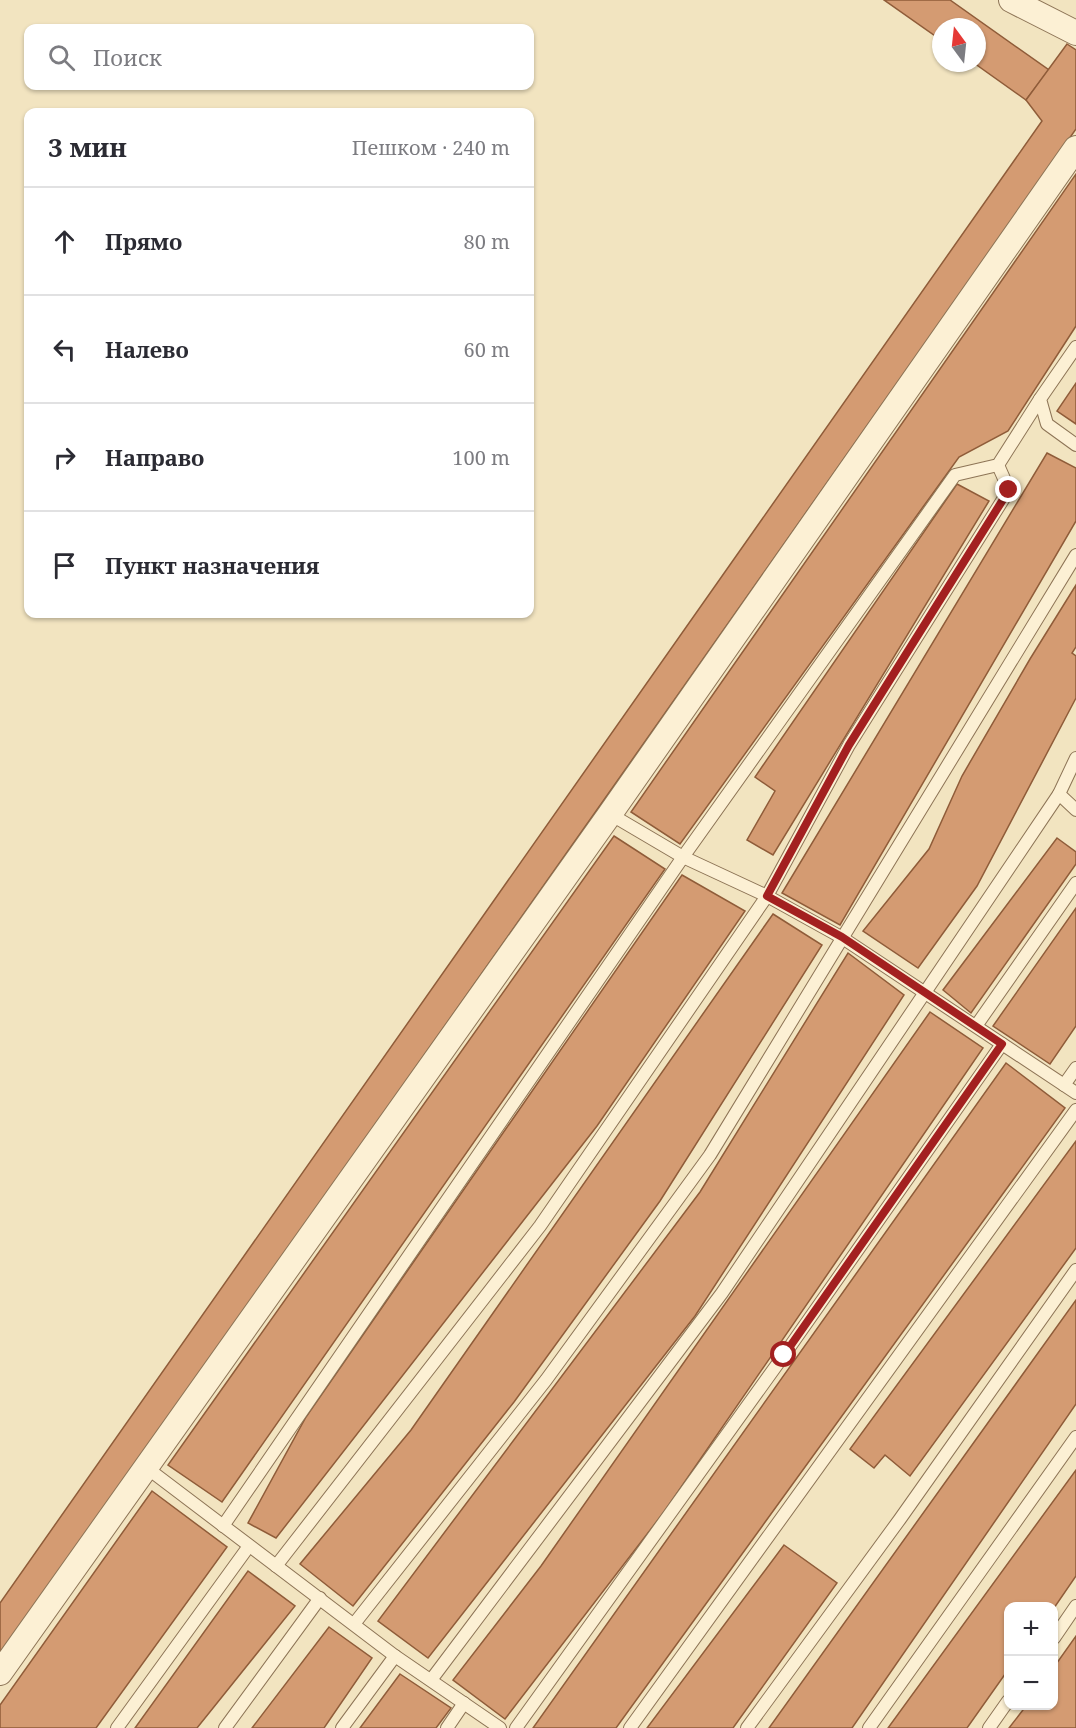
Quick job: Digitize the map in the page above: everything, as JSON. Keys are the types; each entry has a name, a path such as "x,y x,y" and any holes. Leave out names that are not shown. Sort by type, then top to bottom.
{"street":[{"path":"1011,0 1076,33"},
{"path":"0,1673 610,814 1076,148"}],"lane":[{"path":"224,1526 683,857 955,475 998,465 1076,347"},
{"path":"1040,399 1047,424 1076,445"},
{"path":"276,1566 540,1226 767,896 849,745 1009,490 998,465"},
{"path":"354,1624 546,1380 710,1155 1076,555"},
{"path":"431,1680 722,1293 1059,794 1076,758"},
{"path":"1059,794 1076,810"},
{"path":"610,814 683,857 767,896 842,937 1076,1093"},
{"path":"976,1026 1076,883"},
{"path":"516,1728 784,1355 1002,1044"},
{"path":"1064,1085 1076,1068"},
{"path":"630,1728 1076,1110"},
{"path":"747,1728 900,1519 1076,1270"},
{"path":"869,1728 1076,1437"},
{"path":"147,1468 395,1656 500,1728"},
{"path":"117,1728 249,1546"},
{"path":"225,1728 320,1598"},
{"path":"1058,1631 1076,1606"},
{"path":"342,1728 395,1656"},
{"path":"447,1728 464,1702"},
{"path":"989,1728 1004,1707"}],"building":[{"path":"884,0 950,0 975,18 932,18 932,34"},
{"path":"986,25 1049,70 1026,100 986,72"},
{"path":"1067,44 1076,50 1076,129 0,1658 0,1603 1042,121 1026,100"},
{"path":"1076,174 1076,326 1008,431 959,457 680,844 631,812"},
{"path":"1076,383 1076,424 1057,411"},
{"path":"1047,453 1076,468 1076,521 840,925 782,893"},
{"path":"957,484 989,501 773,855 747,840 775,791 755,777"},
{"path":"1076,585 1076,647 1072,653 1076,656 1076,698 977,886 918,968 863,931 929,849 962,776"},
{"path":"614,836 665,869 222,1502 168,1465"},
{"path":"1057,838 1076,852 1076,864 971,1013 943,990"},
{"path":"682,875 745,911 597,1126 276,1538 248,1523 306,1417"},
{"path":"1076,908 1076,1026 1050,1064 993,1026"},
{"path":"773,914 822,945 660,1201 514,1402 353,1606 300,1564 411,1430"},
{"path":"848,953 904,995 695,1316 428,1658 378,1621 700,1192"},
{"path":"930,1012 983,1048 664,1512 505,1719 453,1680 541,1566"},
{"path":"1006,1063 1065,1108 616,1728 533,1728"},
{"path":"1076,1141 1076,1248 910,1476 885,1455 874,1468 850,1449"},
{"path":"1076,1300 1076,1404 852,1728 769,1728"},
{"path":"1076,1470 1076,1576 1058,1602 1004,1602 1004,1676 967,1728 888,1728"},
{"path":"152,1491 227,1547 96,1728 0,1728 0,1705"},
{"path":"784,1545 837,1583 733,1728 647,1728"},
{"path":"248,1571 295,1606 197,1728 135,1728"},
{"path":"329,1627 372,1658 324,1728 252,1728"},
{"path":"1076,1636 1076,1728 1009,1728 1023,1710 1058,1710 1058,1661"},
{"path":"400,1674 451,1708 436,1728 360,1728"}],"route":[{"path":"784,1355 1002,1044 842,937 767,896 849,745 1009,490"}]}
